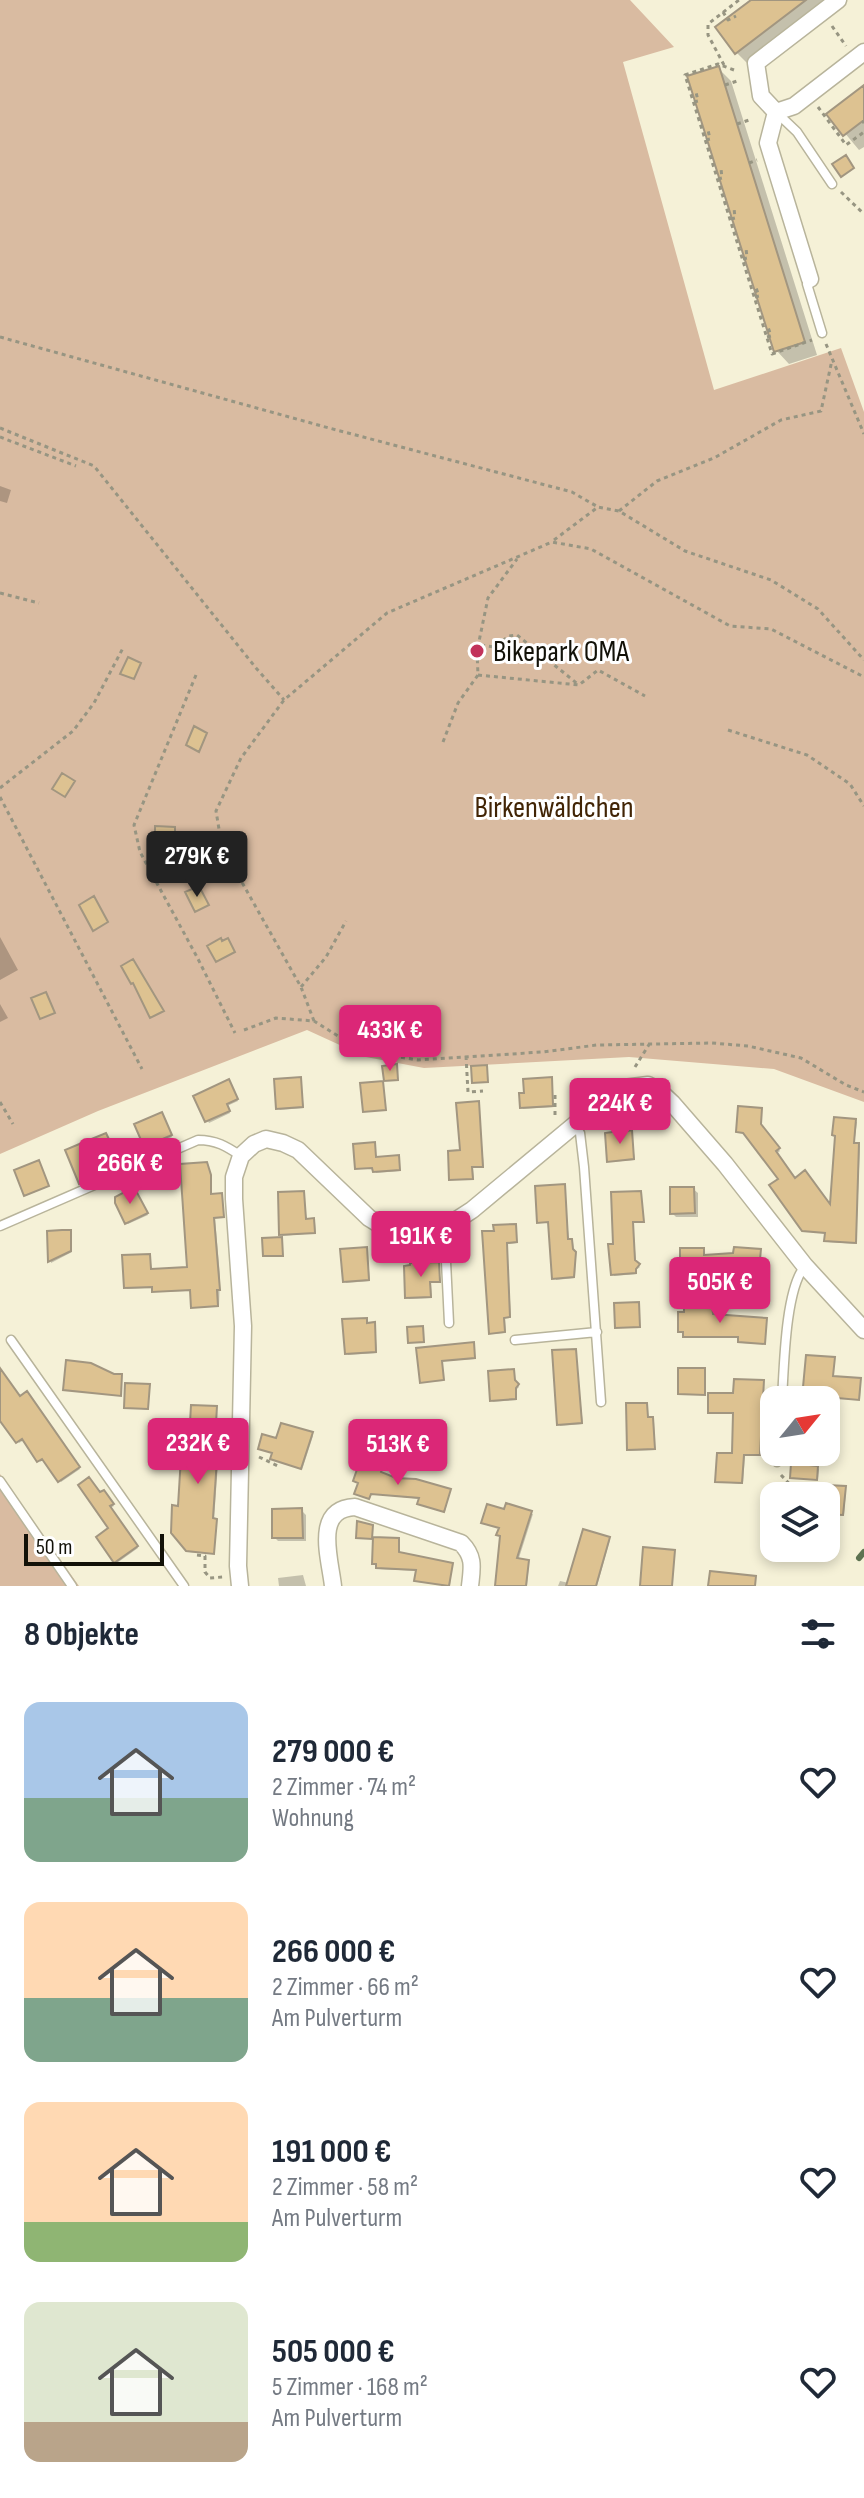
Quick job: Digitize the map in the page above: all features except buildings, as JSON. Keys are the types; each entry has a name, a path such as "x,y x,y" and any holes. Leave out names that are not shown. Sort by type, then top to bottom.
{"street":[{"path":"776,112 761,96 756,63 838,0"},
{"path":"776,112 794,106 864,52"},
{"path":"776,112 768,143 810,279"},
{"path":"235,1585 238,1566 243,1326 234,1177 241,1156 254,1144 266,1139 283,1143 308,1158 369,1218 380,1226 408,1236 441,1230 472,1210 607,1098 624,1088 648,1085 672,1103 725,1164 805,1266 862,1325"},
{"path":"333,1586 327,1528 330,1518 337,1512 355,1507 461,1543 469,1552 473,1564 470,1586"}],"lane":[{"path":"776,112 797,132 832,184"},
{"path":"810,279 807,284 819,334"},
{"path":"574,1126 580,1133 601,1402"},
{"path":"0,1226 198,1140 226,1145 241,1156"},
{"path":"441,1230 445,1241 449,1323"},
{"path":"783,1386 794,1287 798,1274 805,1266"},
{"path":"515,1340 597,1332"},
{"path":"11,1340 184,1586"},
{"path":"0,1481 72,1586"}],"path":[{"path":"725,66 708,35 708,24 739,0"},
{"path":"723,12 728,20 736,16"},
{"path":"836,33 843,42"},
{"path":"734,70 718,64 685,75 772,354 815,339 819,334 847,390 864,434"},
{"path":"725,85 737,81"},
{"path":"694,102 698,101 696,92"},
{"path":"813,101 846,145 864,132"},
{"path":"737,124 749,120"},
{"path":"706,140 710,139 708,130"},
{"path":"718,179 722,178 721,169"},
{"path":"844,195 864,214"},
{"path":"731,219 735,218 734,208"},
{"path":"743,259 747,258 746,248"},
{"path":"755,297 759,296 758,288"},
{"path":"767,337 771,336 770,326"},
{"path":"0,337 572,492 598,507 619,511 685,551 771,580 818,609 864,660"},
{"path":"619,511 657,481 714,458 781,420 821,411 832,360"},
{"path":"0,428 94,466 284,700"},
{"path":"0,437 76,466"},
{"path":"314,1021 301,987 222,847 216,811 241,758 284,700 387,613 552,542 598,507"},
{"path":"552,542 591,549 730,626 771,629 864,677"},
{"path":"443,742 458,703 478,675 479,645 488,598 519,556"},
{"path":"0,593 39,603"},
{"path":"479,645 494,647 509,636 517,635 579,685"},
{"path":"0,788 73,731 94,703 123,648"},
{"path":"478,675 579,685 598,670 645,696"},
{"path":"196,675 134,825 140,852 235,1033"},
{"path":"728,730 807,755 850,784 864,806"},
{"path":"0,797 142,1069"},
{"path":"301,987 326,957 346,921"},
{"path":"244,1030 276,1018 314,1021 354,1046 379,1054 418,1060 597,1045 712,1043 748,1046 801,1058 864,1092"},
{"path":"632,1073 650,1043"},
{"path":"466,1056 468,1092 483,1091"},
{"path":"555,1095 555,1127"},
{"path":"0,1102 13,1124"},
{"path":"259,1457 280,1467"},
{"path":"777,1466 790,1482"},
{"path":"197,1555 205,1556 205,1572 210,1578 223,1577 235,1585"}],"green space":[{"name":"Birkenwäldchen","path":"0,0 630,0 674,47 623,62 714,390 841,348 864,412 864,1102 774,1069 629,1057 424,1068 366,1057 307,1030 98,1111 0,1154"},
{"path":"0,1474 79,1586 0,1586"}],"waterway":[{"path":"859,1558 864,1552"}],"place":[{"name":"Bikepark OMA","path":"477,651"}]}
